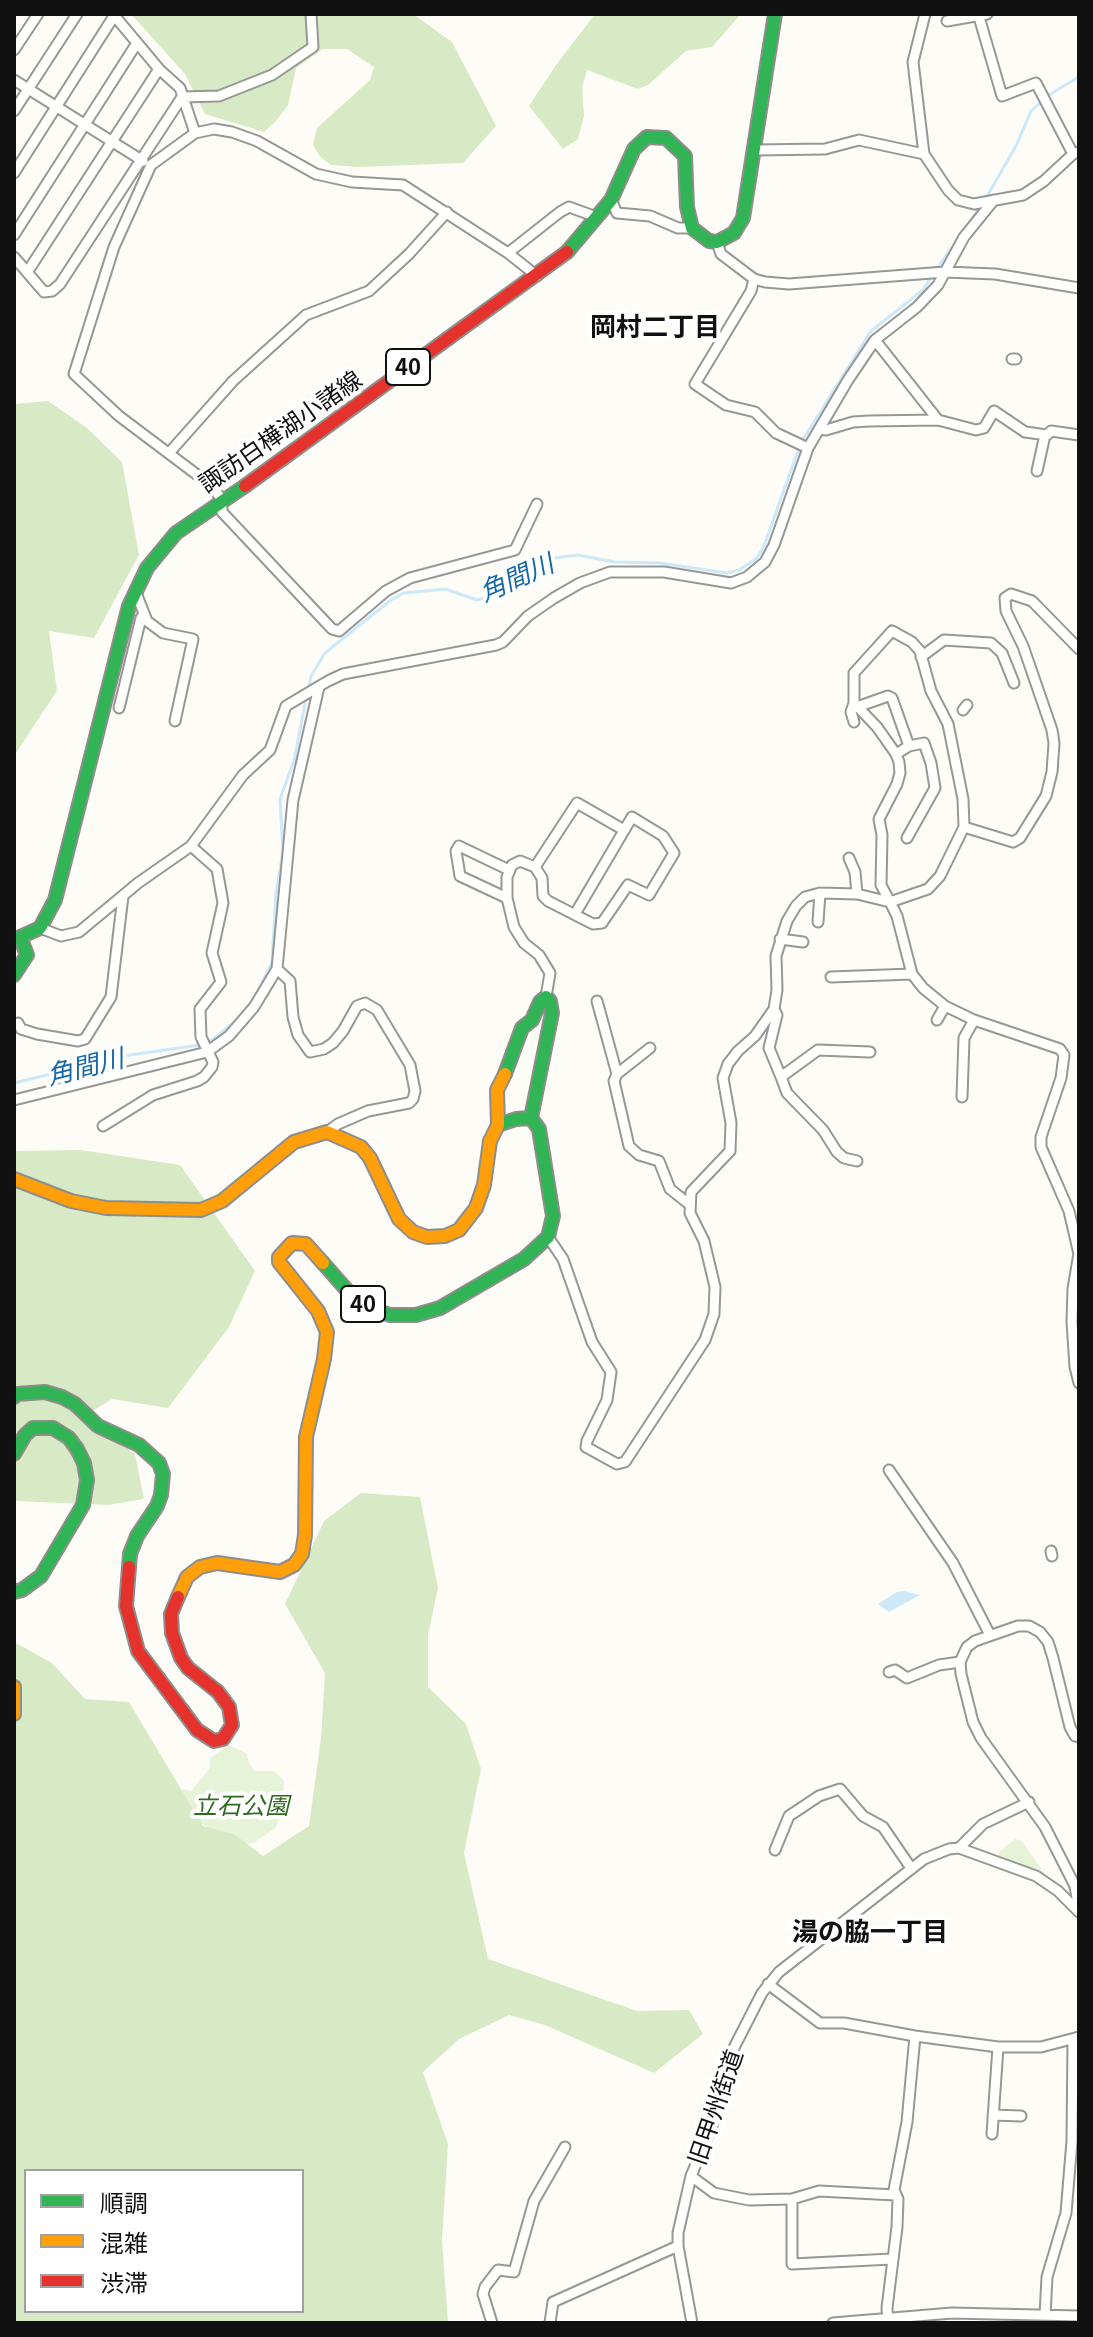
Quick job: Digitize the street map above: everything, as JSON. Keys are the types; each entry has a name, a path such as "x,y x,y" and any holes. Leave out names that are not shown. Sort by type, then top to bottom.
{"main road":[{"path":"692,228 709,241 717,242 734,233 743,218 775,14"},
{"name":"諏訪白樺湖小諸線","path":"40,928 55,900 129,606 147,568 176,533 254,480 570,250 611,200 627,162 647,137 666,138 685,156 687,207 692,228"},
{"path":"14,975 27,955 16,936 40,928"},
{"path":"14,1179 71,1201 106,1208 201,1210 222,1201 294,1142 327,1132 361,1147 370,1158 399,1219 413,1232 427,1237 445,1236 459,1230 476,1208 484,1185 490,1141 498,1125 497,1090 509,1067 522,1028 532,1020 535,1010 546,997 552,1013 531,1118 539,1129 550,1187 553,1216 548,1237"},
{"path":"498,1125 531,1118"},
{"name":"40","path":"14,1397 17,1394 45,1392 62,1397 75,1404 98,1426 139,1445 159,1463 163,1474 161,1495 130,1554 126,1606 129,1625 138,1651 188,1718 205,1736 217,1741 227,1736 232,1725 229,1707 218,1692 188,1668 181,1658 172,1633 171,1614 187,1577 200,1567 217,1563 280,1572 294,1565 302,1554 306,1437 327,1332 318,1311 279,1262 285,1247 292,1243 306,1244 353,1297 367,1307 390,1315 416,1315 440,1308 513,1268 548,1237"},
{"path":"14,1454 33,1428 53,1428 69,1438 77,1449 87,1480 83,1505 41,1576 14,1592"},
{"path":"14,1687 14,1714"}],"street":[{"path":"14,50 38,14"},
{"path":"14,111 77,14"},
{"path":"182,97 219,96 272,75 313,47 311,14"},
{"path":"925,14 913,62 924,154 958,200 975,203 1027,193 1076,153 1036,83 1002,96 983,15 947,21"},
{"path":"14,173 114,15 159,69 180,88 195,133"},
{"path":"14,235 137,43"},
{"path":"28,271 159,69"},
{"path":"14,80 151,165"},
{"path":"14,257 44,292 52,291 60,284 182,97"},
{"path":"537,276 508,253 403,185 352,182 316,174 257,141 232,132 214,129 195,133 151,165 114,247 74,374 119,416 208,483 222,499 222,512 312,610 332,629 339,631 386,591 410,578 515,550 537,504"},
{"path":"755,150 825,149 859,140 924,154"},
{"path":"611,200 617,213 650,216 678,228 692,228"},
{"path":"40,928 61,936 79,932 191,846 243,775 266,756 286,706 343,674 496,645 554,598 580,583 610,572 664,572 731,583 747,577 765,562 774,545 802,445 819,429 875,340 917,307 938,285 964,237 993,200"},
{"path":"508,253 569,207 591,215"},
{"path":"169,453 233,381 306,315 369,291 409,254 447,212"},
{"path":"717,242 721,254 754,279 789,284 942,274 995,274 1079,288"},
{"path":"754,279 751,291 695,384 726,405 755,412 776,433 802,445"},
{"path":"875,340 938,420"},
{"path":"819,429 833,429 853,422 938,420 976,430 984,428 994,411 1025,432 1045,435 1051,431 1079,435"},
{"path":"1037,471 1045,435"},
{"path":"135,592 147,621 163,633 193,639 175,721"},
{"path":"964,827 1013,842 1020,838 1046,796 1052,772 1052,730 1028,657 1006,611 1005,598 1011,594 1032,601 1079,649"},
{"path":"119,708 144,614"},
{"path":"854,722 851,712 855,705 854,673 892,631 912,642 921,657 931,691 951,734 963,799 964,827 940,876 928,889"},
{"path":"921,657 944,640 991,643 1002,653 1014,683"},
{"path":"14,1100 207,1052 235,1030 254,1007 277,969 293,800 316,689"},
{"path":"855,705 888,696 892,698 909,746"},
{"path":"855,705 877,727 896,754 900,773 879,819 882,835 881,885 897,916 912,974 945,1006 974,1020 1060,1049 1064,1055 1061,1078 1041,1137 1041,1147 1069,1211 1079,1253 1072,1322 1079,1383"},
{"path":"896,754 909,746 924,743 935,788 907,838"},
{"path":"535,867 577,803 624,830"},
{"path":"546,997 550,973 539,955 517,933 507,898 509,870 520,861 535,867 542,878 543,896 575,914 593,924 602,923 628,885 649,895 674,853 663,836 632,817 575,914"},
{"path":"103,1126 153,1095 204,1077 213,1062 201,1038 200,1009 221,982 212,953 223,903 217,869 191,846"},
{"path":"507,898 460,876 456,851 459,846 509,870"},
{"path":"849,858 855,872 857,894"},
{"path":"857,1161 844,1158 837,1152 823,1130 787,1093 769,1048 777,1020 774,1009 776,956 780,939 796,906 805,897 820,893 857,894 890,902 928,889 942,888"},
{"path":"818,922 820,893"},
{"path":"18,1023 21,1029 37,1034 78,1041 85,1039 111,997 123,896"},
{"path":"780,939 803,942"},
{"path":"277,969 290,981 298,1035 310,1052 333,1043 357,1006 365,1003 377,1010 410,1065 415,1091 409,1103 368,1111 327,1132"},
{"path":"831,977 912,974"},
{"path":"597,1001 617,1074"},
{"path":"937,1020 945,1006"},
{"path":"548,1237 563,1259 592,1342 611,1372 607,1400 586,1447 617,1464 625,1462 660,1405 692,1364 714,1314 714,1276 704,1241 690,1213 691,1192 730,1151 731,1123 723,1078 728,1064 755,1036 774,1009"},
{"path":"962,1097 964,1038 974,1020"},
{"path":"650,1048 617,1074 614,1081 629,1146 639,1155 659,1161 673,1194 689,1204"},
{"path":"781,1077 818,1050 870,1052"},
{"path":"889,1470 953,1563 990,1635"},
{"path":"1079,1737 1070,1727 1048,1642 1040,1632 1029,1626 1018,1626 967,1647 960,1662 968,1709 981,1738 1045,1827 1075,1886 1079,1911"},
{"path":"889,1672 895,1670 907,1678 939,1665 960,1662"},
{"path":"775,1850 789,1816 819,1796 840,1789 863,1816 883,1827 911,1868"},
{"path":"1029,1802 983,1824 959,1848 1036,1876 1079,1911"},
{"name":"旧甲州街道","path":"692,2323 678,2233 691,2176 712,2126 721,2073 768,1984 802,1953 859,1912 911,1868 935,1853 959,1848"},
{"path":"768,1984 820,2023 844,2023 998,2047 1041,2047 1079,2037"},
{"path":"888,2321 897,2227 895,2181 907,2122 915,2036"},
{"path":"1045,2315 1047,2277 1066,2213 1072,2141 1073,2042 1079,2037"},
{"path":"992,2134 998,2047"},
{"path":"993,2115 1021,2116"},
{"path":"492,2323 483,2294 485,2287 498,2270 514,2272 534,2201 565,2147"},
{"path":"691,2176 714,2193 749,2200 792,2199 819,2191 895,2195"},
{"path":"792,2199 792,2264 892,2259"},
{"path":"550,2323 553,2302 678,2246"},
{"path":"833,2323 1079,2316"}],"green space":[{"path":"131,14 413,14 452,42 496,126 463,163 358,167 331,165 320,157 313,145 317,128 370,80 374,67 347,49 323,49 296,68 288,105 264,132 205,114 185,74"},
{"path":"595,14 741,14 712,47 686,51 648,85 638,89 587,70 582,88 584,116 578,139 563,149 529,106"},
{"path":"48,401 87,428 122,462 139,555 94,638 49,631 57,691 14,756 14,404"},
{"path":"81,1150 180,1165 255,1271 229,1327 168,1408 112,1399 81,1418 135,1454 144,1499 107,1505 16,1501 14,1504 14,1151"},
{"path":"361,1493 420,1497 438,1588 428,1635 428,1687 466,1724 481,1769 464,1853 488,1959 637,2011 689,2010 703,2034 654,2073 545,2025 509,2015 459,2039 423,2072 448,2144 442,2240 448,2323 14,2323 14,1642 52,1663 85,1699 129,1702 203,1826 234,1834 263,1856 309,1826 321,1738 325,1673 285,1604 324,1521"},
{"name":"立石公園","path":"229,1745 247,1754 255,1771 274,1771 284,1781 283,1813 275,1828 254,1843 231,1845 181,1804 182,1789 191,1791 210,1768 210,1758"},
{"path":"1015,1839 1022,1841 1044,1873 1040,1875 998,1856"}],"water":[{"path":"897,1592 920,1595 889,1612 878,1604"}],"waterway":[{"name":"角間川","path":"1047,96 1079,77"},
{"name":"角間川","path":"986,198 1016,146 1031,111 1042,101"},
{"name":"角間川","path":"936,270 980,207"},
{"name":"角間川","path":"802,441 871,331 923,290 932,276"},
{"name":"角間川","path":"308,691 311,676 325,653 404,593 445,589 477,600 487,597 547,559 578,555 615,562 660,563 727,573 739,570 757,558 764,546 799,448"},
{"name":"角間川","path":"245,1011 272,962 276,894 283,852 280,799 294,761 306,699"},
{"name":"角間川","path":"14,1083 130,1055 207,1044 237,1020"}],"traffic: fast":[{"path":"567,252 611,200 634,149 647,137 666,138 685,156 687,207 692,228 709,241 717,242 734,233 743,218 775,14"},
{"path":"14,975 27,955 20,937 40,928 55,900 129,606 147,568 176,533 245,486"},
{"path":"323,1263 353,1297 367,1307 390,1315 416,1315 440,1308 524,1259 548,1237 553,1216 539,1129 531,1118 552,1013 546,997 540,1002 532,1020 522,1028 505,1074"},
{"path":"498,1125 531,1118"},
{"path":"14,1397 17,1394 45,1392 62,1397 75,1404 98,1426 139,1445 159,1463 163,1474 161,1495 137,1536 129,1567"},
{"path":"14,1454 33,1428 53,1428 69,1438 77,1449 87,1480 83,1505 41,1576 14,1592"}],"traffic: slow":[{"path":"14,1179 71,1201 106,1208 201,1210 222,1201 294,1142 327,1132 361,1147 370,1158 399,1219 413,1232 427,1237 445,1236 459,1230 476,1208 484,1185 490,1141 498,1125 497,1090 505,1074"},
{"path":"178,1597 187,1577 200,1567 217,1563 280,1572 294,1565 302,1554 306,1437 327,1332 318,1311 279,1262 279,1257 292,1243 306,1244 323,1263"},
{"path":"14,1687 14,1714"}],"traffic: jam":[{"path":"245,486 567,252"},
{"path":"129,1567 126,1606 138,1651 197,1730 214,1741 223,1739 232,1725 229,1707 218,1692 188,1668 172,1633 171,1614 178,1597"}],"district":[{"name":"岡村二丁目","path":"655,326"},
{"name":"湯の脇一丁目","path":"870,1931"}]}
